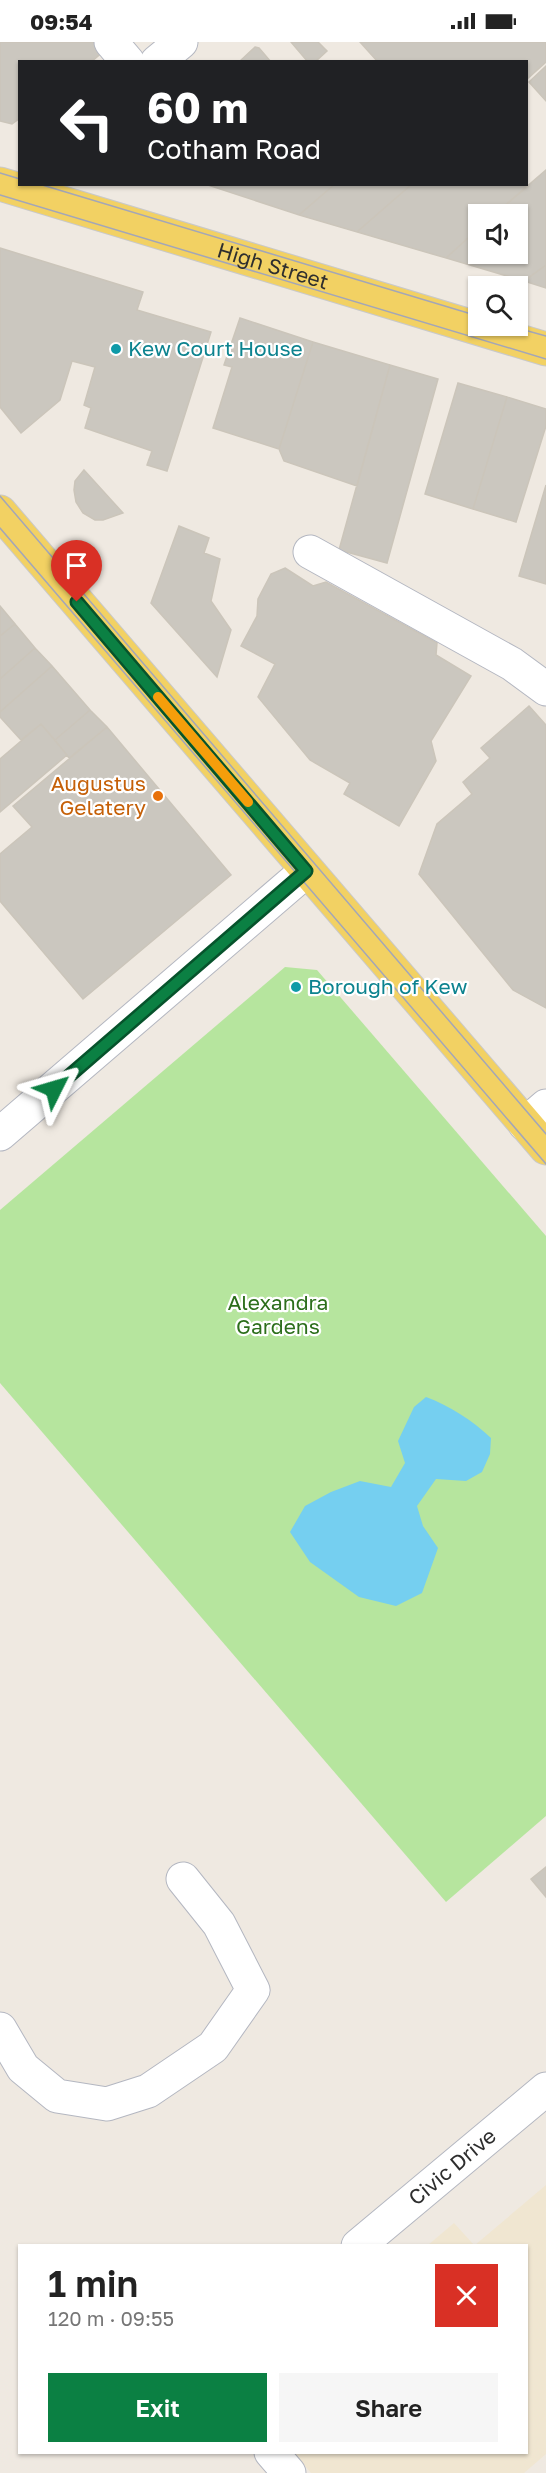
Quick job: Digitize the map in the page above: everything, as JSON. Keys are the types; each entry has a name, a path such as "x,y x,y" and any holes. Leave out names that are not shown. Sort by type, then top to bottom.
{"main road":[{"name":"High Street","path":"0,184 53,192 546,349"},
{"path":"0,512 306,871 539,1126"}],"street":[{"path":"111,42 126,60"},
{"path":"159,60 181,42"},
{"path":"310,552 512,664 546,689"},
{"path":"0,1134 306,871"},
{"path":"0,2029 23,2068 57,2096 107,2104 148,2091 213,2047 253,1990 219,1924 183,1879"},
{"name":"Civic Drive","path":"360,2244 546,2089"},
{"path":"274,2454 289,2473"}],"shaded area":[{"path":"546,2185 546,2454 524,2473 311,2473 295,2454 528,2454 528,2244 476,2244"},
{"path":"454,2223 473,2244 429,2244"}],"green space":[{"name":"Alexandra Gardens","path":"285,967 317,970 546,1236 546,1816 446,1902 0,1383 0,1210"}],"water":[{"path":"426,1397 452,1409 484,1431 491,1438 490,1454 482,1472 466,1481 436,1479 417,1506 423,1526 438,1548 422,1593 396,1606 359,1597 310,1562 290,1532 305,1506 331,1492 360,1481 391,1487 405,1463 398,1441 414,1407"}],"building":[{"path":"0,42 106,42 110,46 93,60 18,60 18,120 12,124 0,121"},
{"path":"291,42 318,42 327,51 317,60 306,60"},
{"path":"360,42 546,42 546,62 528,78 528,60 376,60"},
{"path":"255,47 259,48 269,60 241,60"},
{"path":"546,66 546,101 529,82"},
{"path":"546,170 546,265 528,278 528,276 507,276 446,258 468,238 468,264 528,264 528,204 507,204"},
{"path":"211,186 333,186 299,215"},
{"path":"333,186 410,186 357,232 299,215"},
{"path":"410,186 527,187 507,204 468,204 468,238 446,258 357,232"},
{"name":"Kew Court House","path":"0,248 143,292 137,310 211,332 167,471 147,465 152,451 85,428 91,408 84,405 95,367 72,361 60,400 21,433 0,407"},
{"path":"546,265 546,288 528,282 528,278"},
{"path":"240,318 313,342 279,449 213,428 232,367 224,365"},
{"path":"313,342 390,365 357,486 284,461 279,449"},
{"path":"390,365 438,379 387,563 339,550"},
{"path":"458,383 507,397 473,509 425,494"},
{"path":"507,397 546,409 546,426 516,522 473,509"},
{"path":"84,470 123,513 103,520 95,520 83,513 76,502 74,490 75,481"},
{"path":"546,485 546,584 519,576"},
{"path":"179,526 209,538 204,553 220,559 211,601 231,630 217,677 151,603"},
{"path":"285,568 313,586 326,582 437,643 436,655 471,676 431,741 436,761 399,826 344,794 350,783 310,760 258,697 275,664 241,646 257,616 258,599 271,574"},
{"path":"0,606 15,624 0,636"},
{"path":"15,624 35,648 0,679 0,636"},
{"path":"35,648 52,666 0,712 0,679"},
{"path":"52,666 90,710 55,740 41,724 21,740 0,717 0,712"},
{"path":"529,706 546,725 546,1008 513,990 419,874 437,824 472,794 463,782 490,758 481,748"},
{"path":"90,710 107,727 69,758 55,740"},
{"path":"41,724 67,755 0,812 0,759"},
{"path":"107,727 231,875 83,999 0,901 0,854 32,827 13,806"},
{"path":"546,1867 546,1897 531,1879"}],"tram line":[{"path":"0,173 18,178"},
{"path":"46,186 468,313"},
{"path":"0,195 546,359"},
{"path":"528,331 546,336"},
{"path":"0,496 546,1134"},
{"path":"0,528 546,1164"}],"slow traffic":[{"path":"158,697 248,802"}],"place":[{"name":"Kew Court House","path":"116,349"},
{"name":"Augustus Gelatery","path":"158,796"},
{"name":"Borough of Kew","path":"296,987"}],"route":[{"path":"54,1089 306,871 77,602"}]}
